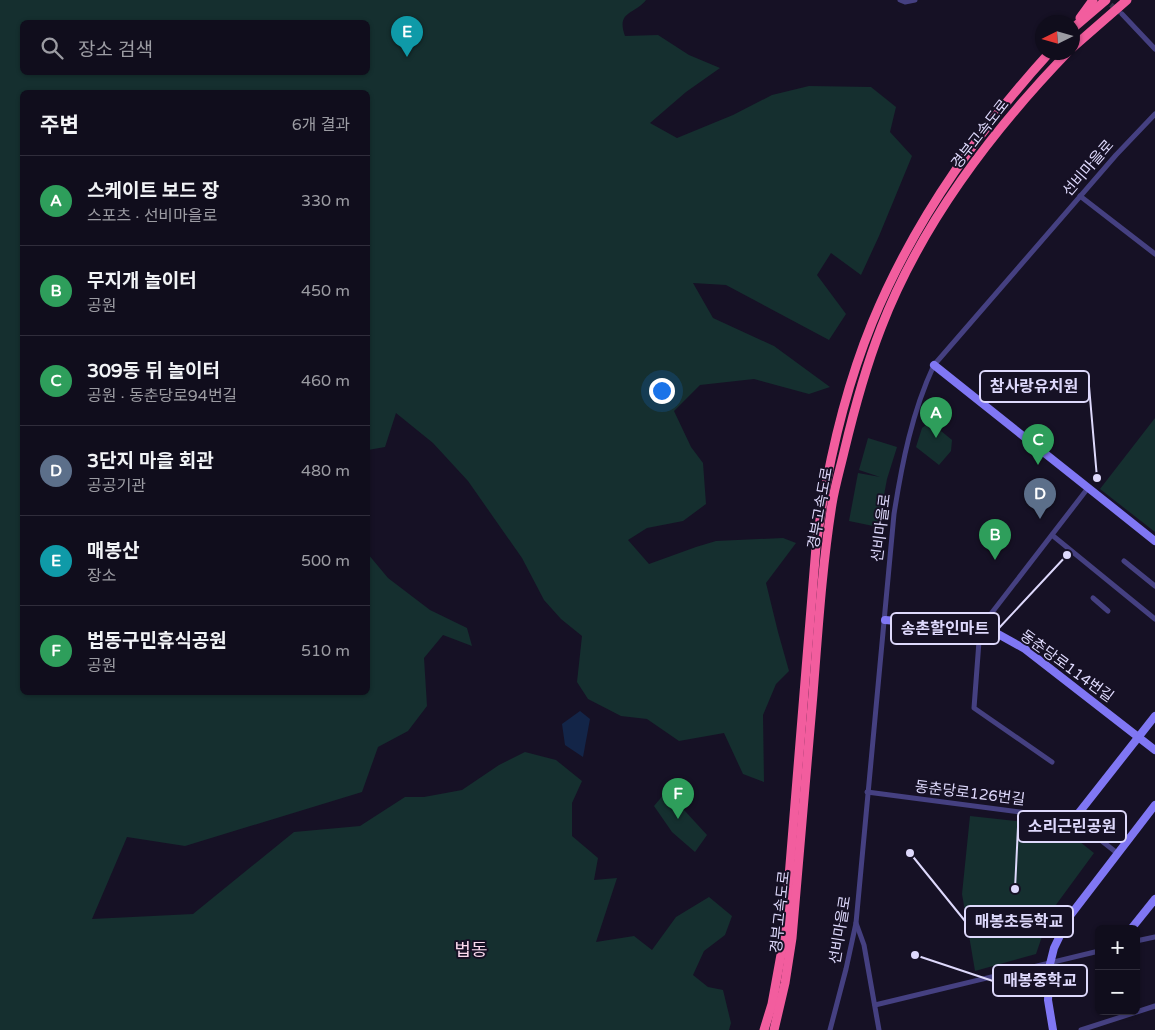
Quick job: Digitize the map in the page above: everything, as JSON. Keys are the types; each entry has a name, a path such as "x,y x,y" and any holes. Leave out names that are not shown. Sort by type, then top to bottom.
{"highway":[{"path":"1080,17 1093,0"},
{"path":"1080,21 1106,0"},
{"path":"1080,42 1127,0"},
{"path":"1080,42 1133,0"},
{"name":"경부고속도로","path":"764,1030 773,997 784,938 816,548 822,502 841,420 871,325 914,236 961,161 1043,60"},
{"name":"경부고속도로","path":"774,1030 784,990 792,938 821,597 832,502 867,367 881,326 897,291 924,238 948,198 1005,123 1061,60"}],"main road":[{"path":"934,365 1155,541"},
{"name":"동춘당로114번길","path":"885,620 980,628 998,634 1025,649 1155,750"},
{"path":"1074,819 1155,716"},
{"path":"1053,1030 1048,1000 1050,964 1054,948 1069,917 1116,853 1155,805"},
{"path":"1134,925 1155,899"}],"street":[{"path":"900,0 906,2 915,0"},
{"path":"1122,14 1155,50"},
{"name":"선비마을로","path":"830,1030 856,923 867,792 885,620 890,546 900,479 914,415 934,365 1080,196 1155,114"},
{"path":"1080,196 1155,254"},
{"path":"1052,762 974,708 980,628 1088,488"},
{"path":"1052,535 1155,619"},
{"path":"1124,561 1155,586"},
{"path":"1093,598 1108,611"},
{"name":"동춘당로126번길","path":"867,792 1074,819"},
{"path":"1074,819 1116,853"},
{"path":"856,923 864,945 879,1030"},
{"path":"1140,940 1155,937"},
{"path":"875,1005 1095,952"},
{"path":"1081,1030 1155,1006"}],"green space":[{"path":"0,0 646,0 625,18 623,28 625,36 658,35 689,55 720,68 686,92 650,123 677,138 733,115 772,95 809,86 871,87 896,107 890,132 912,156 861,275 831,253 817,275 846,314 829,340 726,285 693,283 713,318 774,346 830,387 809,394 754,379 700,385 674,411 691,447 703,463 706,504 683,521 647,528 628,540 649,564 716,541 783,538 796,543 766,583 789,671 776,684 763,715 764,782 743,774 724,733 679,741 647,719 621,716 588,699 577,682 582,636 561,619 544,600 522,558 468,481 433,443 396,413 385,447 370,450 370,90 20,90 20,695 370,695 370,556 388,578 430,610 467,628 472,646 443,635 424,658 427,706 408,731 378,747 362,792 185,846 127,837 92,919 193,914 294,832 360,826 405,797 424,797 462,790 499,765 525,752 556,760 582,781 572,803 572,836 598,858 594,880 617,878 596,942 634,936 652,950 676,917 709,897 732,916 725,935 704,951 693,975 708,987 723,990 731,1023 729,1030 0,1030"},
{"path":"1155,418 1155,532 1100,489"},
{"path":"930,422 952,440 951,451 939,465 916,447 922,428"},
{"path":"868,438 897,447 887,479 878,527 849,521 858,473 880,477 859,470"},
{"path":"665,793 673,798 707,835 695,852 672,832 654,806"},
{"path":"970,816 1060,826 1094,853 1050,913 1036,954 975,971 962,894"}],"water":[{"path":"580,711 590,719 583,757 565,745 562,724"}],"tunnel":[{"path":"1105,0 1122,14"}],"place":[{"name":"매봉산","path":"407,57"},
{"name":"스케이트 보드 장","path":"936,438"},
{"name":"309동 뒤 놀이터","path":"1038,465"},
{"name":"참사랑유치원","path":"1097,478"},
{"name":"3단지 마을 회관","path":"1040,519"},
{"name":"송촌할인마트","path":"1067,555"},
{"name":"무지개 놀이터","path":"995,560"},
{"name":"법동구민휴식공원","path":"678,819"},
{"name":"매봉초등학교","path":"910,853"},
{"name":"소리근린공원","path":"1015,889"},
{"name":"매봉중학교","path":"915,955"}],"district":[{"name":"법동","path":"471,950"}]}
